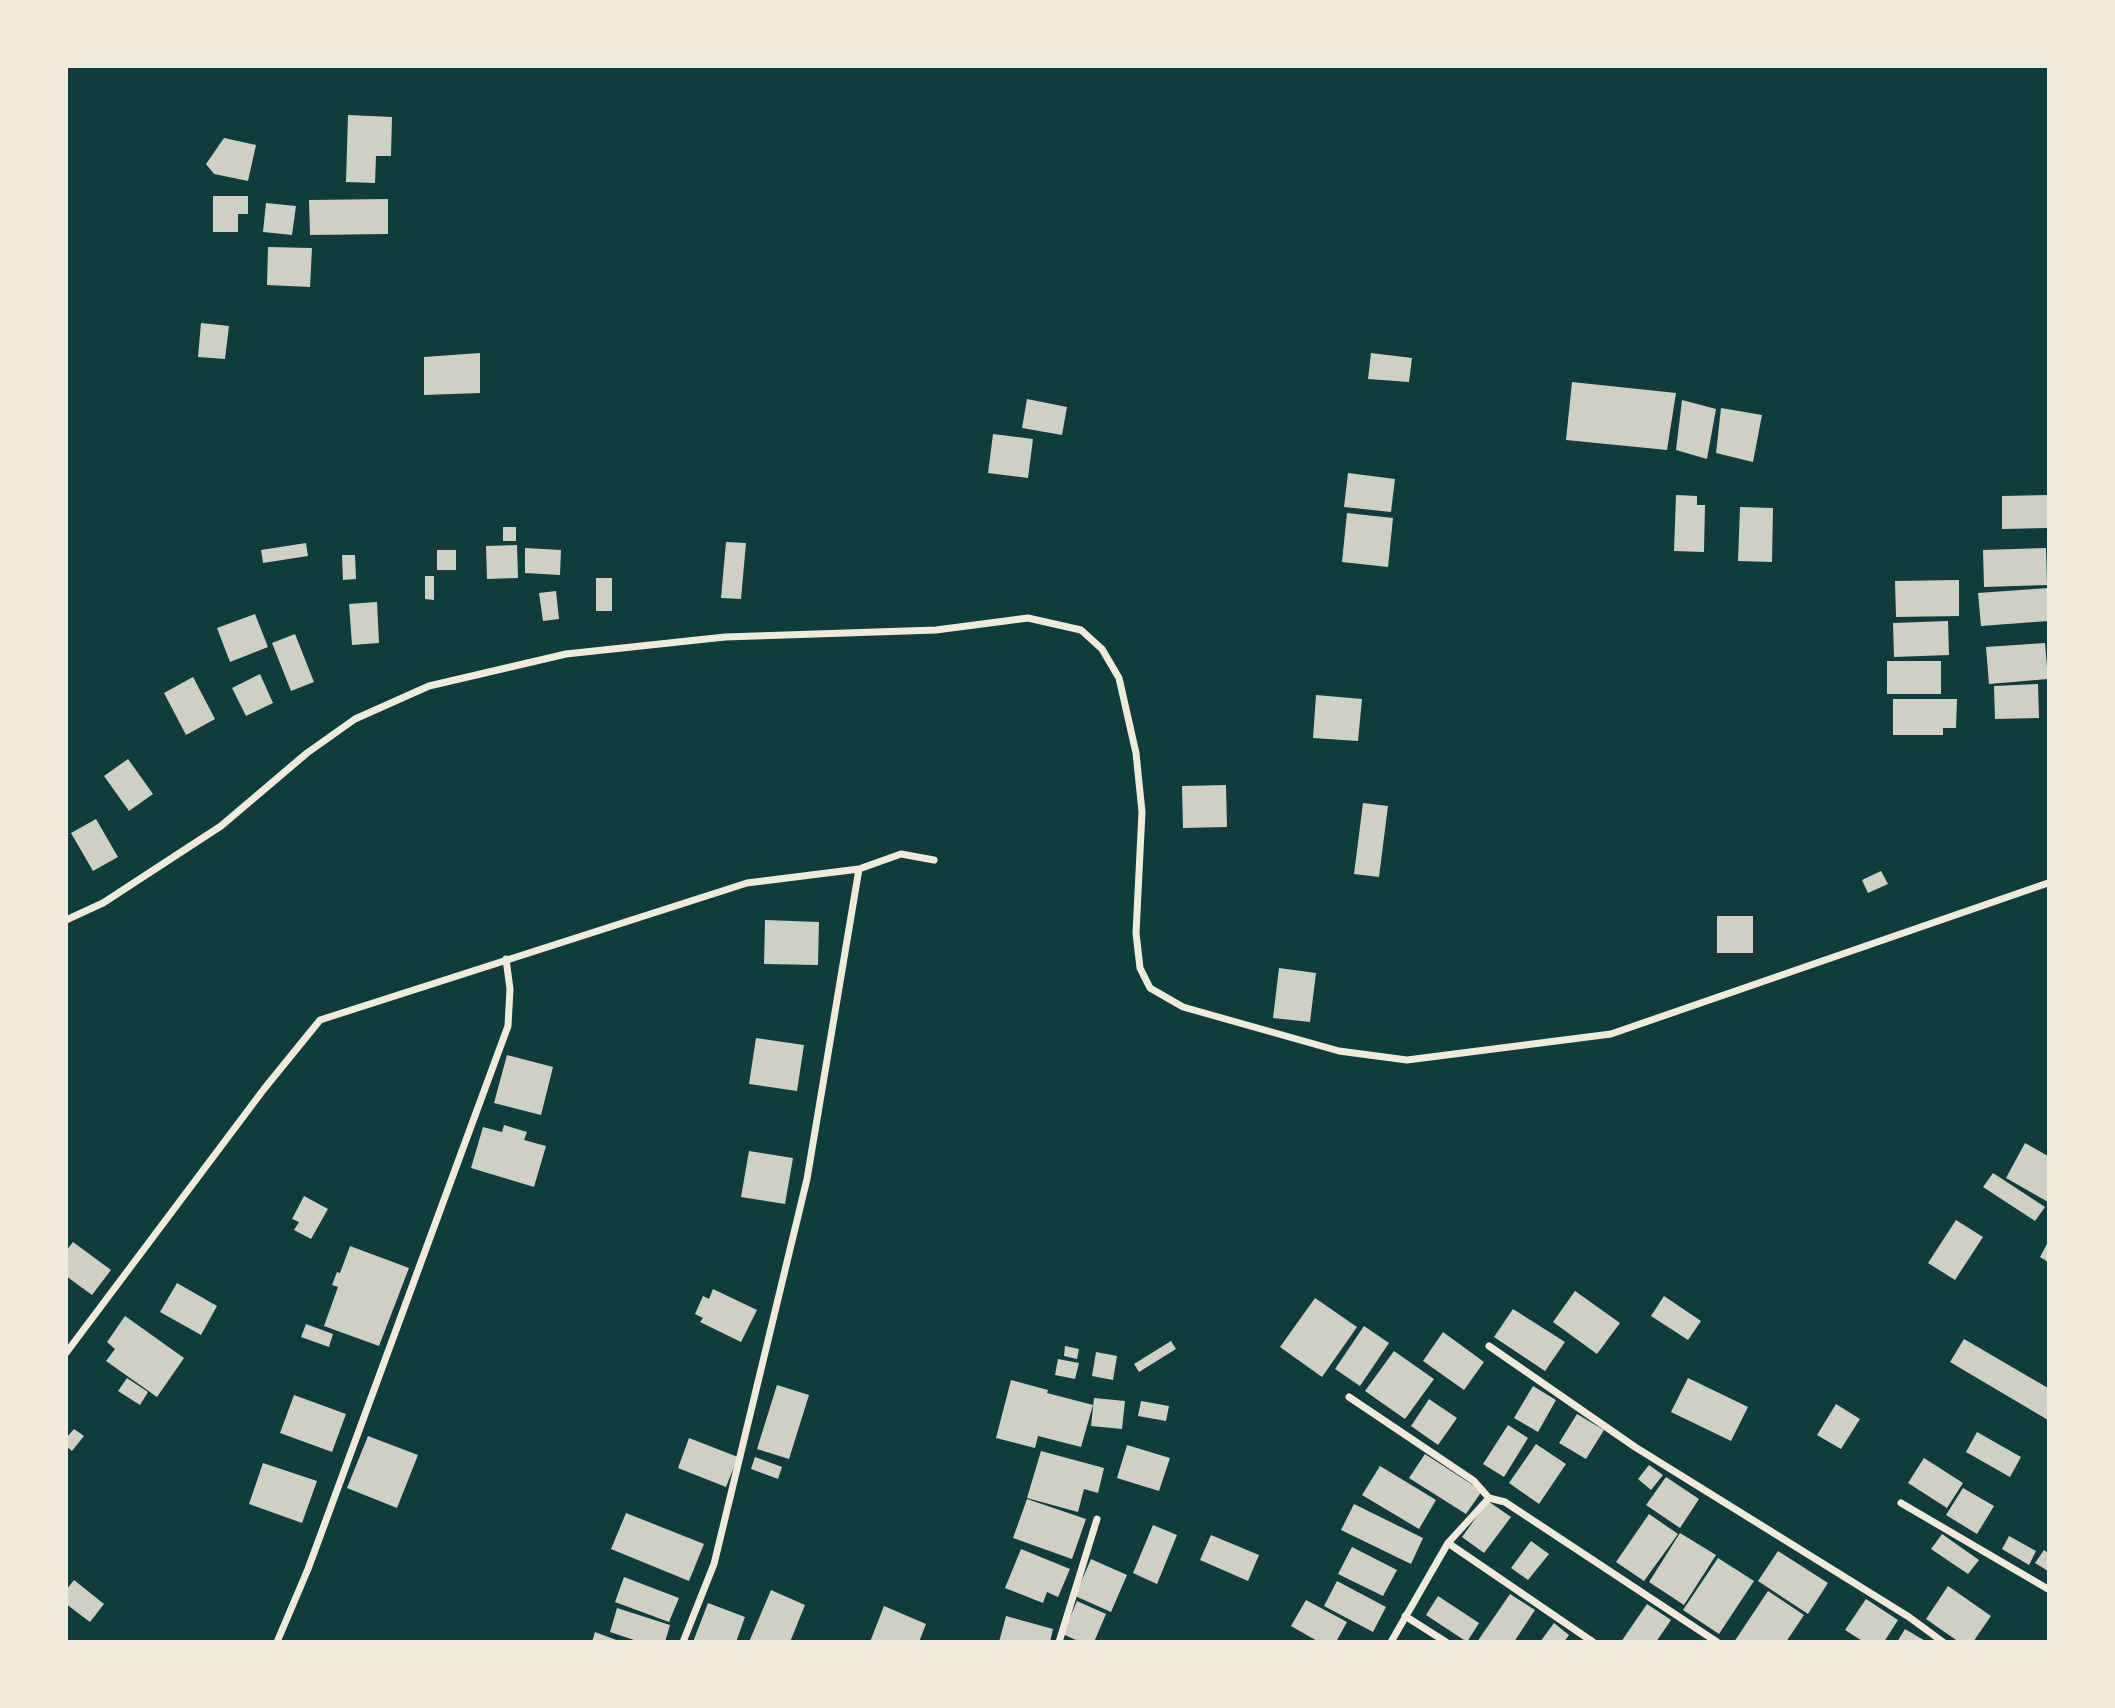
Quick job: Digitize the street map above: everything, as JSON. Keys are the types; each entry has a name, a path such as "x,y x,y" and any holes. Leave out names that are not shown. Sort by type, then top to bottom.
{"street":[{"path":"66,920 103,903 221,826 307,753 355,719 429,686 566,654 725,637 936,630 1028,618 1082,630 1102,649 1119,678 1136,753 1142,812 1136,933 1140,968 1150,988 1183,1007 1339,1051 1407,1060 1611,1034 2049,883"},
{"path":"66,1353 264,1089 320,1020 747,883 859,870 901,854 934,860"},
{"path":"683,1642 714,1564 807,1179 859,870"},
{"path":"277,1642 313,1556 508,1026 510,989 506,959"},
{"path":"1489,1346 1635,1447 1943,1642"},
{"path":"1349,1397 1474,1481 1489,1498 1505,1502 1717,1642"},
{"path":"1391,1642 1448,1543 1489,1498"},
{"path":"1901,1503 2049,1589"},
{"path":"1059,1642 1097,1519"},
{"path":"1448,1543 1592,1642"},
{"path":"1405,1616 1446,1642"}],"building":[{"path":"348,115 392,117 391,156 376,156 375,183 346,182"},
{"path":"224,138 256,145 248,181 214,174 206,164"},
{"path":"213,196 248,196 248,214 238,214 238,232 213,232"},
{"path":"388,199 388,234 310,235 309,200"},
{"path":"266,203 296,206 292,235 263,232"},
{"path":"268,247 312,248 310,287 267,285"},
{"path":"201,323 229,326 225,359 198,357"},
{"path":"480,353 480,393 424,395 424,357"},
{"path":"1371,353 1412,358 1409,382 1368,379"},
{"path":"1572,382 1676,393 1667,450 1566,440"},
{"path":"1027,399 1067,407 1062,435 1022,428"},
{"path":"1682,400 1716,409 1707,459 1676,450"},
{"path":"1721,408 1762,415 1753,462 1716,453"},
{"path":"993,434 1033,439 1028,478 988,473"},
{"path":"1348,473 1395,479 1391,512 1344,507"},
{"path":"1676,495 1697,496 1697,505 1705,505 1704,552 1674,551"},
{"path":"2048,495 2048,528 2002,529 2002,496"},
{"path":"1740,507 1773,508 1772,562 1738,561"},
{"path":"1347,513 1393,518 1388,567 1342,562"},
{"path":"503,527 516,527 516,541 503,541"},
{"path":"726,542 746,543 741,599 721,598"},
{"path":"306,543 308,556 263,563 261,550"},
{"path":"517,545 518,578 487,579 486,546"},
{"path":"525,548 561,550 560,575 525,573"},
{"path":"2046,548 2047,585 1984,587 1983,550"},
{"path":"437,550 456,550 456,570 437,570"},
{"path":"342,555 355,555 356,579 343,580"},
{"path":"425,576 434,576 434,600 425,599"},
{"path":"596,578 612,578 612,611 596,611"},
{"path":"1959,580 1959,616 1896,617 1895,581"},
{"path":"2048,588 2048,621 1981,626 1978,593"},
{"path":"556,591 559,619 543,621 539,593"},
{"path":"377,602 379,643 352,645 349,604"},
{"path":"255,614 268,647 230,662 217,628"},
{"path":"1948,621 1949,655 1894,657 1893,623"},
{"path":"295,634 314,682 291,691 272,643"},
{"path":"2045,643 2048,679 1989,684 1986,647"},
{"path":"1887,661 1941,661 1941,694 1887,694"},
{"path":"260,674 273,703 246,716 232,688"},
{"path":"193,677 215,719 186,735 164,693"},
{"path":"2038,684 2039,718 1995,719 1994,686"},
{"path":"1316,695 1362,699 1358,741 1313,738"},
{"path":"1893,699 1957,699 1956,728 1943,728 1943,735 1893,735"},
{"path":"128,759 153,794 129,811 104,776"},
{"path":"1226,785 1227,827 1183,828 1182,786"},
{"path":"1363,803 1388,806 1379,877 1354,874"},
{"path":"96,819 118,857 93,871 71,833"},
{"path":"1881,871 1888,884 1868,893 1862,880"},
{"path":"1717,916 1753,916 1753,953 1717,953"},
{"path":"765,920 819,922 818,965 764,964"},
{"path":"1279,968 1316,973 1310,1022 1273,1018"},
{"path":"756,1038 804,1045 797,1091 749,1084"},
{"path":"507,1055 553,1067 541,1115 494,1103"},
{"path":"504,1125 527,1132 524,1140 546,1146 534,1187 471,1168 483,1127 502,1132"},
{"path":"2025,1143 2048,1156 2048,1202 2006,1178"},
{"path":"749,1151 793,1158 785,1204 741,1197"},
{"path":"1993,1173 2045,1207 2035,1221 1983,1187"},
{"path":"304,1196 328,1209 311,1239 294,1230 299,1222 292,1219"},
{"path":"1956,1220 1983,1237 1955,1280 1928,1263"},
{"path":"73,1242 111,1270 92,1295 66,1276 66,1251"},
{"path":"2048,1242 2048,1262 2040,1257"},
{"path":"350,1246 409,1268 379,1346 324,1326 338,1287 332,1285 337,1272 340,1273"},
{"path":"177,1283 217,1306 201,1335 160,1312"},
{"path":"713,1289 757,1310 741,1342 700,1322 703,1318 695,1314 703,1296 709,1299"},
{"path":"1575,1291 1620,1323 1597,1354 1553,1322"},
{"path":"1664,1296 1701,1321 1688,1340 1651,1316"},
{"path":"1315,1298 1357,1327 1322,1377 1280,1347"},
{"path":"1513,1309 1565,1342 1545,1371 1494,1337"},
{"path":"125,1316 184,1358 157,1397 106,1361 115,1349 107,1342"},
{"path":"306,1324 333,1334 329,1347 301,1337"},
{"path":"1364,1326 1389,1343 1360,1386 1335,1369"},
{"path":"1443,1332 1484,1362 1464,1390 1423,1361"},
{"path":"1964,1339 2048,1388 2048,1420 1950,1362"},
{"path":"1171,1341 1176,1349 1139,1372 1134,1364"},
{"path":"1065,1346 1079,1349 1077,1359 1064,1356"},
{"path":"1394,1351 1434,1379 1405,1419 1365,1391"},
{"path":"1096,1352 1117,1356 1113,1380 1092,1376"},
{"path":"1058,1359 1079,1363 1075,1379 1055,1375"},
{"path":"127,1378 148,1392 140,1405 118,1391"},
{"path":"1688,1378 1748,1407 1731,1441 1671,1412"},
{"path":"1011,1380 1093,1405 1081,1447 1038,1436 1035,1448 996,1438"},
{"path":"777,1385 809,1395 789,1459 757,1449"},
{"path":"1533,1386 1556,1400 1538,1432 1514,1418"},
{"path":"294,1395 346,1414 332,1452 280,1433"},
{"path":"1094,1398 1125,1401 1122,1429 1091,1426"},
{"path":"1429,1399 1457,1418 1438,1445 1411,1426"},
{"path":"1141,1401 1169,1406 1166,1421 1138,1416"},
{"path":"1836,1404 1860,1419 1841,1449 1817,1435"},
{"path":"1577,1414 1604,1430 1586,1459 1559,1443"},
{"path":"1508,1425 1528,1438 1504,1477 1483,1464"},
{"path":"74,1429 84,1436 72,1451 66,1446 66,1438"},
{"path":"1977,1432 2021,1457 2010,1477 1966,1452"},
{"path":"368,1436 418,1455 397,1508 347,1488"},
{"path":"689,1438 738,1457 726,1487 678,1468"},
{"path":"1536,1444 1566,1464 1539,1504 1509,1483"},
{"path":"1127,1445 1170,1458 1159,1491 1117,1478"},
{"path":"1041,1451 1104,1468 1098,1493 1084,1489 1078,1512 1027,1498"},
{"path":"1425,1454 1482,1491 1466,1514 1409,1478"},
{"path":"755,1457 782,1467 778,1479 751,1469"},
{"path":"1924,1458 1963,1483 1947,1508 1908,1483"},
{"path":"263,1463 317,1481 302,1523 249,1504"},
{"path":"1649,1465 1663,1475 1651,1490 1638,1479"},
{"path":"1380,1466 1436,1500 1419,1529 1362,1495"},
{"path":"1666,1477 1699,1499 1680,1528 1646,1505"},
{"path":"1963,1488 1994,1506 1977,1534 1946,1515"},
{"path":"1027,1499 1086,1519 1072,1559 1013,1538"},
{"path":"1488,1501 1511,1517 1484,1553 1462,1537"},
{"path":"1354,1504 1423,1538 1411,1564 1341,1530"},
{"path":"626,1513 704,1544 689,1581 611,1549"},
{"path":"1649,1514 1678,1534 1644,1581 1616,1562"},
{"path":"1153,1525 1177,1535 1157,1584 1133,1573"},
{"path":"1680,1533 1716,1555 1684,1605 1649,1582"},
{"path":"1942,1534 1979,1560 1968,1574 1931,1549"},
{"path":"1211,1535 1259,1555 1248,1581 1200,1560"},
{"path":"2009,1536 2036,1551 2029,1565 2002,1549"},
{"path":"1531,1541 1549,1554 1528,1580 1511,1568"},
{"path":"1352,1547 1397,1570 1383,1596 1338,1574"},
{"path":"1021,1549 1070,1569 1058,1597 1047,1592 1043,1603 1005,1588"},
{"path":"2044,1550 2048,1553 2048,1571 2035,1563"},
{"path":"1778,1551 1828,1583 1808,1614 1758,1581"},
{"path":"1718,1558 1754,1581 1719,1634 1683,1610"},
{"path":"1091,1559 1127,1575 1111,1612 1075,1596"},
{"path":"624,1577 679,1598 669,1622 615,1602"},
{"path":"74,1580 104,1604 90,1622 66,1604 66,1590"},
{"path":"1337,1581 1386,1607 1373,1632 1324,1606"},
{"path":"1948,1586 1991,1616 1973,1642 1959,1642 1926,1619"},
{"path":"771,1590 805,1605 790,1642 749,1642"},
{"path":"1768,1591 1804,1615 1786,1642 1734,1642"},
{"path":"1510,1594 1535,1610 1514,1642 1477,1642"},
{"path":"1438,1596 1479,1623 1467,1642 1426,1615"},
{"path":"1866,1599 1898,1620 1884,1642 1864,1642 1845,1630"},
{"path":"1306,1600 1347,1622 1336,1642 1319,1642 1291,1626"},
{"path":"1077,1601 1106,1614 1094,1642 1080,1642 1063,1634"},
{"path":"708,1603 745,1617 736,1642 693,1642"},
{"path":"1647,1604 1671,1620 1656,1642 1621,1642"},
{"path":"884,1606 926,1624 919,1642 870,1642"},
{"path":"617,1608 670,1625 665,1642 640,1642 610,1632"},
{"path":"1006,1616 1053,1629 1050,1642 999,1642"},
{"path":"1554,1623 1569,1635 1564,1642 1540,1642"},
{"path":"1905,1629 1927,1642 1897,1642"},
{"path":"595,1632 619,1641 619,1642 592,1642"}]}
